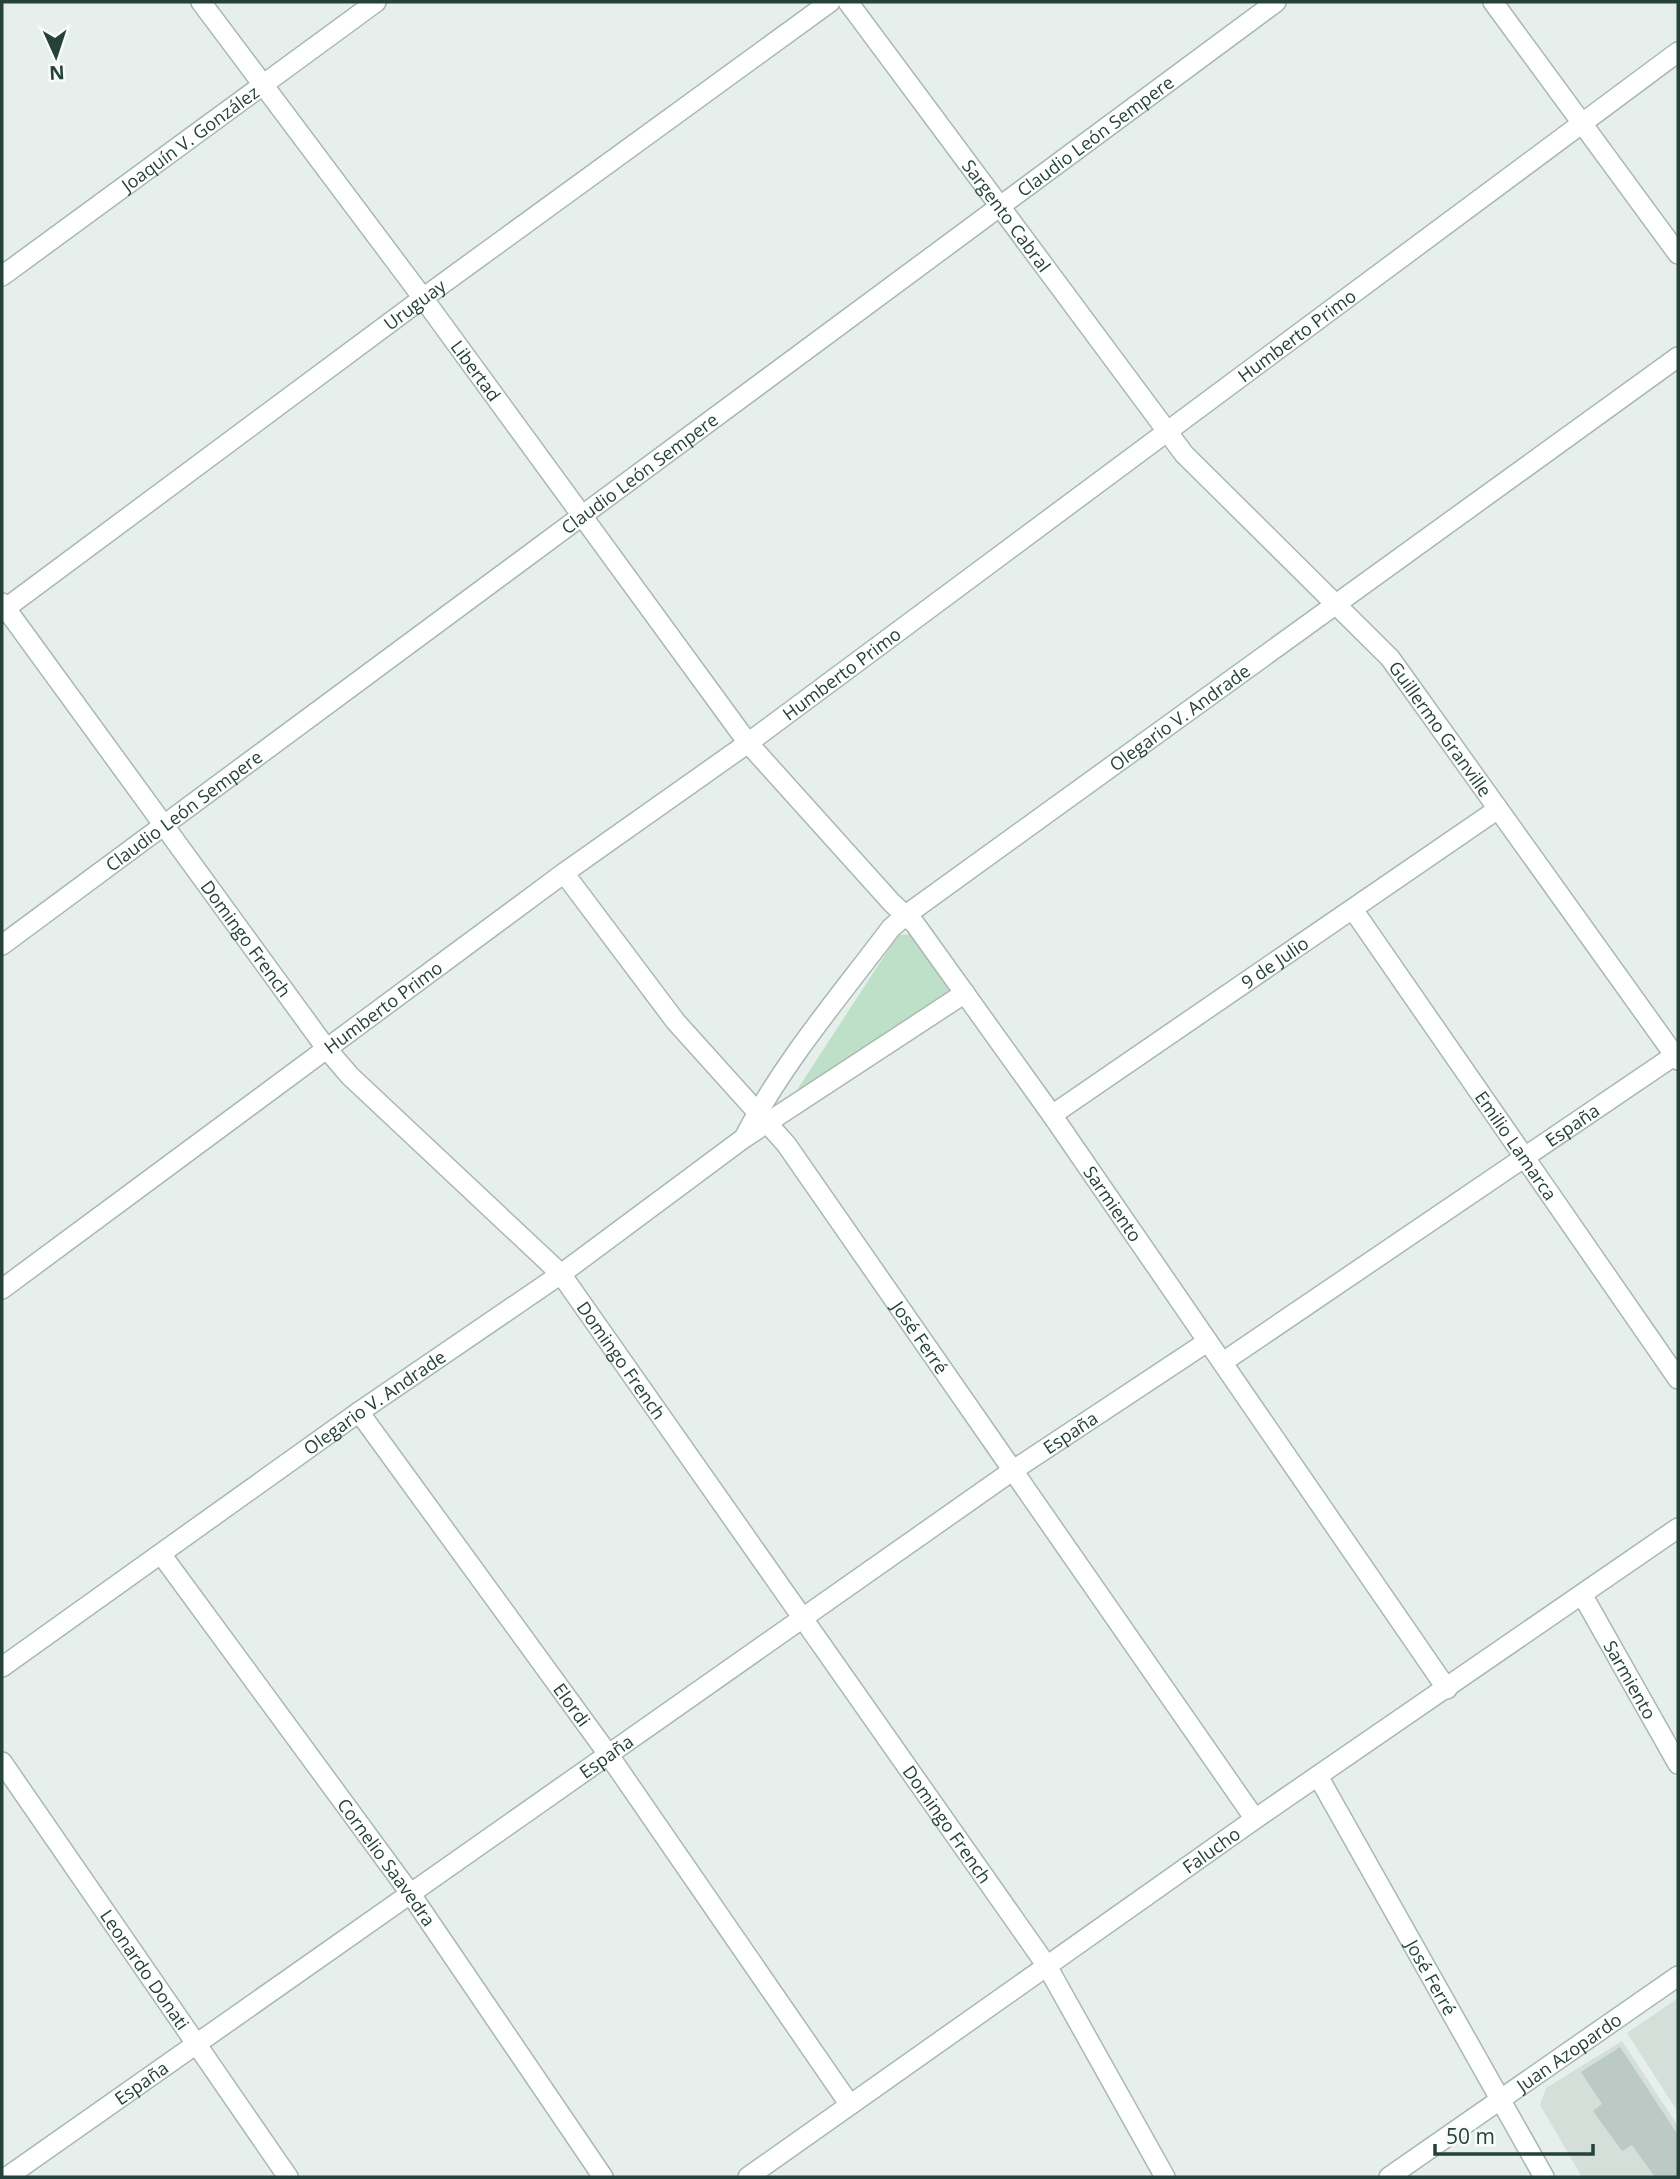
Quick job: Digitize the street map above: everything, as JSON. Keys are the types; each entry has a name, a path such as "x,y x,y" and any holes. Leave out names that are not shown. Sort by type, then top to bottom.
{"street":[{"name":"Libertad","path":"201,2 262,87 423,298 748,743"},
{"name":"Joaquín V. González","path":"2,276 376,2"},
{"name":"Uruguay","path":"3,607 830,2"},
{"name":"Sargento Cabral","path":"848,2 1166,430"},
{"name":"Claudio León Sempere","path":"2,945 1276,2"},
{"path":"1493,2 1678,254"},
{"name":"Humberto Primo","path":"2,1289 564,873 748,743 1678,51"},
{"name":"Olegario V. Andrade","path":"2,1667 359,1412 561,1274 744,1138 763,1118 834,1005 891,928 906,915 1678,357"},
{"name":"Guillermo Granville","path":"1166,430 1201,473 1390,658 1677,1056"},
{"name":"Domingo French","path":"3,607 166,825 326,1048 350,1076 561,1274 1047,1966 1165,2177"},
{"name":"Sarmiento","path":"748,743 906,915 965,993 1447,1689"},
{"name":"9 de Julio","path":"1052,1115 1354,911 1498,809"},
{"name":"José Ferré","path":"564,873 676,1022 763,1118 1255,1819"},
{"name":"Emilio Lamarca","path":"1354,911 1678,1379"},
{"name":"Olegario V. Andrade","path":"763,1118 965,993"},
{"name":"España","path":"1223,1362 1677,1056"},
{"name":"España","path":"7,2177 1012,1471 1207,1342"},
{"name":"Elordi","path":"359,1412 608,1754 850,2105"},
{"name":"Falucho","path":"748,2177 1255,1819 1583,1596 1678,1528"},
{"name":"Cornelio Saavedra","path":"161,1554 410,1893 603,2177"},
{"name":"Sarmiento","path":"1583,1596 1678,1764"},
{"name":"Leonardo Donati","path":"2,1762 288,2177"},
{"name":"José Ferré","path":"1318,1776 1544,2177"},
{"name":"Juan Azopardo","path":"1389,2177 1678,1976"}],"shaded area":[{"path":"1678,1998 1678,2112 1627,2033"},
{"path":"1622,2041 1678,2126 1678,2177 1582,2177 1540,2105 1546,2088"}],"green space":[{"path":"912,934 951,989 795,1093 898,935"}],"building":[{"path":"1620,2047 1678,2135 1678,2177 1655,2177 1632,2145 1622,2151 1593,2111 1602,2104 1581,2072"}]}
